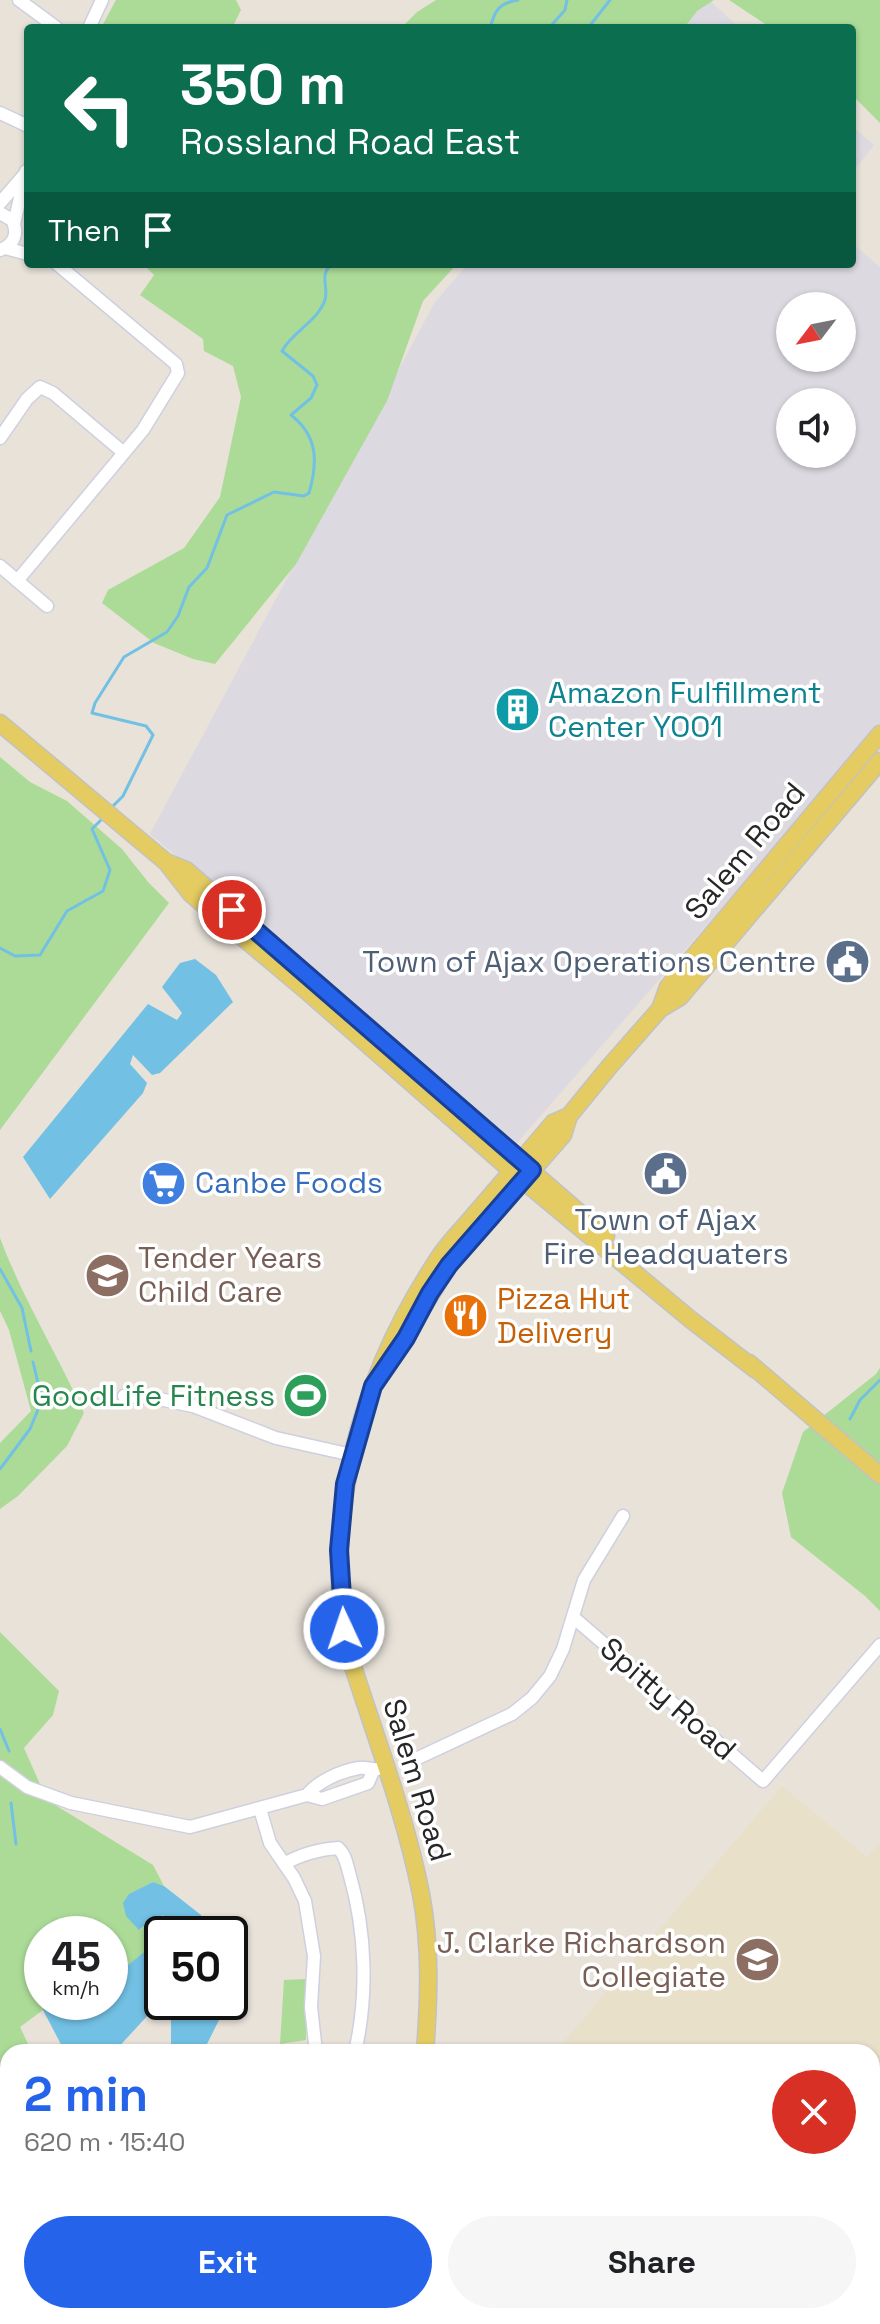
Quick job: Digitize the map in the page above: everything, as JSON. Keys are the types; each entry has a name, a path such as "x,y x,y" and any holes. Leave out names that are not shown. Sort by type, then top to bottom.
{"main road":[{"path":"0,723 166,862 191,894 880,1475"},
{"name":"Salem Road","path":"660,1009 668,987 880,734"},
{"name":"Salem Road","path":"425,2044 428,1948 421,1896 410,1846 379,1769 344,1629 339,1550 345,1484 373,1386 394,1332 437,1259 522,1171 563,1135 569,1116 660,1009 680,997 880,761"}],"street":[{"path":"19,0 52,24"},
{"path":"91,24 102,0"},
{"path":"0,113 24,124"},
{"path":"0,203 24,173"},
{"path":"2,250 14,239 24,183"},
{"path":"0,213 9,217 24,237"},
{"path":"2,250 24,253"},
{"path":"17,581 143,430 178,373 176,364 62,268"},
{"path":"0,438 31,393 40,387 53,393 124,453"},
{"path":"0,566 47,606"},
{"path":"124,1396 193,1406 276,1438 352,1455"},
{"path":"420,1757 512,1714 532,1698 550,1676 563,1649 584,1580 623,1516"},
{"name":"Spitty Road","path":"573,1617 763,1781 880,1645"},
{"path":"0,1767 27,1787 71,1803 190,1827 307,1795 322,1799 368,1783 379,1769"},
{"path":"260,1809 270,1843 305,1901 313,1942 311,2007 315,2044"},
{"path":"284,1864 294,1858 331,1848 338,1848 344,1855 362,1944 362,2006 356,2044"}],"shaded area":[{"path":"694,0 709,0 736,24 673,24"},
{"path":"856,129 874,145 856,168"},
{"path":"856,246 880,267 880,726 517,1143 150,834 435,302 465,268 856,268"},
{"name":"J. Clarke Richardson Collegiate","path":"782,1786 867,1857 880,1843 880,2044 562,2044"}],"green space":[{"path":"116,0 236,0 241,10 234,24 103,24"},
{"path":"436,0 714,0 697,11 687,24 405,24"},
{"path":"729,0 880,0 880,123 856,99 856,24 765,24"},
{"path":"147,268 453,268 423,301 387,401 296,564 215,664 193,659 154,643 102,603 108,590 184,548 220,497 241,397 233,366 204,351 203,339 140,295 154,275"},
{"path":"0,757 30,782 67,801 122,849 169,903 0,1130"},
{"path":"0,1238 84,1413 67,1446 18,1496 0,1509 0,1443 31,1411 9,1330 0,1311"},
{"path":"880,1368 880,1611 791,1537 782,1493 803,1432"},
{"path":"0,1632 59,1691 53,1715 24,1748 47,1800 153,1865 164,1886 152,1882 140,1930 144,1926 144,1953 128,1965 128,1916 24,1916 24,2020 29,2020 20,2027 28,2044 0,2044"},
{"path":"306,1979 306,2040 280,2044 284,1980"}],"water":[{"path":"195,959 216,975 233,1002 160,1073 152,1075 133,1055 130,1064 147,1083 143,1093 50,1199 23,1157 148,1004 177,1020 182,1013 162,987 180,963"},
{"path":"153,1882 164,1886 201,1916 144,1916 144,1926 139,1930 126,1916 123,1903 129,1894"},
{"path":"144,1952 144,2019 121,2044 61,2044 48,2020 128,2020 128,1965"},
{"path":"171,2020 219,2020 207,2044 171,2044"}],"waterway":[{"path":"491,24 499,8 518,0"},
{"path":"553,24 565,10 567,0"},
{"path":"591,24 610,0"},
{"path":"112,807 123,796 153,735 146,726 92,713 95,703 124,657 167,632 178,616 189,587 207,568 227,515 274,492 304,496 309,493 314,471 314,450 306,432 291,415 311,398 317,385 313,376 282,351 321,308 329,268"},
{"path":"0,948 15,956 40,955 67,911 103,891 110,870 92,829 105,816"},
{"path":"0,1269 22,1308 31,1351"},
{"path":"0,1469 30,1429 42,1400 33,1362"},
{"path":"850,1419 860,1400 880,1380"},
{"path":"0,1729 9,1751"},
{"path":"11,1803 16,1844"}],"place":[{"name":"Amazon Fulfillment Center YOO1","path":"517,710"},
{"name":"Town of Ajax Operations Centre","path":"847,962"},
{"name":"Town of Ajax Fire Headquaters","path":"666,1174"},
{"name":"Canbe Foods","path":"164,1183"},
{"name":"Tender Years Child Care","path":"107,1275"},
{"name":"Pizza Hut Delivery","path":"466,1316"},
{"name":"GoodLife Fitness","path":"306,1396"},
{"name":"J. Clarke Richardson Collegiate","path":"757,1960"}],"route":[{"path":"232,910 532,1170 449,1265 406,1338 373,1386 345,1484 339,1550 344,1629"}]}
